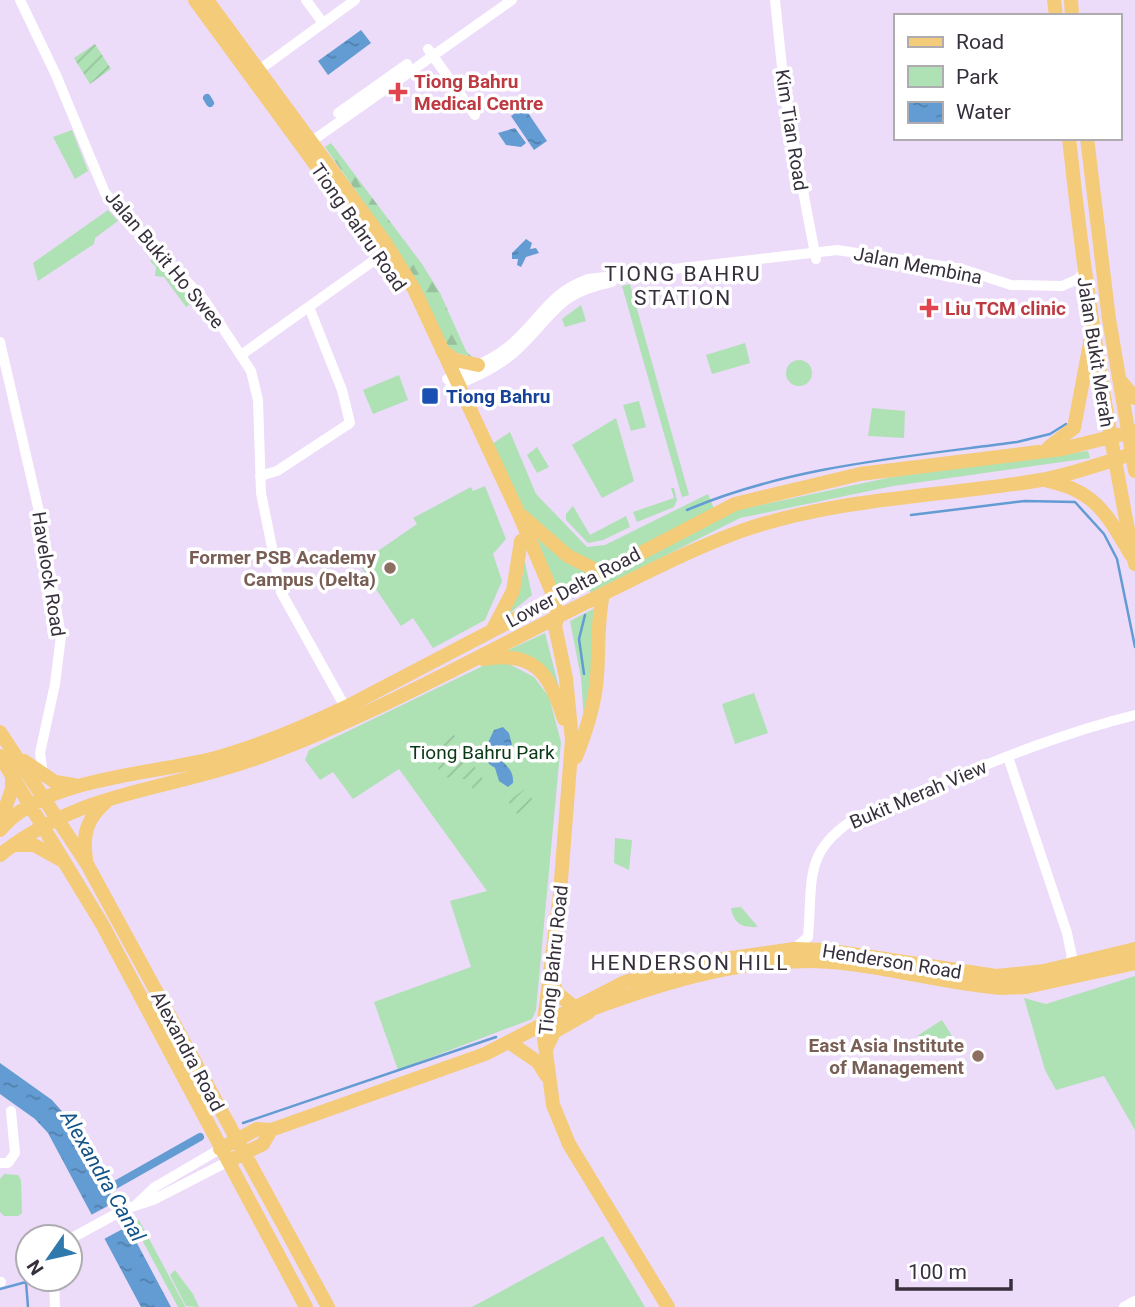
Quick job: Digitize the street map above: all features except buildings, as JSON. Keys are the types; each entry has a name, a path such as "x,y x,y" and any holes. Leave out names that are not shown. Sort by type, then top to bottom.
{"main road":[{"name":"Tiong Bahru Road","path":"195,0 254,73 414,289 548,599"},
{"name":"Tiong Bahru Road","path":"207,0 254,73"},
{"name":"Jalan Bukit Merah","path":"1069,140 1093,332 1110,439 1135,562"},
{"name":"Jalan Bukit Merah","path":"1087,140 1118,378 1131,433 1135,471"},
{"name":"Tiong Bahru Road","path":"386,251 518,512 554,621 566,678 572,740 543,1027 549,1079 556,1116 569,1144 668,1307"},
{"path":"1038,451 1061,440 1074,428 1093,332"},
{"path":"441,349 455,360 478,365"},
{"path":"1118,378 1135,398"},
{"name":"Lower Delta Road","path":"0,855 56,817 110,798 202,776 261,757 348,713 548,599 736,504 860,474 1038,451 1131,433"},
{"name":"Lower Delta Road","path":"37,801 79,786 166,770 256,746 348,713 468,662 667,562 786,516 865,501 1040,480 1090,470 1133,454"},
{"path":"1040,480 1065,485 1089,496 1108,518 1135,562"},
{"path":"518,512 568,556 600,572"},
{"path":"494,628 513,591 521,541"},
{"path":"570,771 593,705 597,678 598,613 603,594"},
{"path":"468,662 510,656 532,663 550,682 572,740"},
{"path":"0,732 12,775 12,789 0,823"},
{"path":"7,756 55,782 79,786"},
{"path":"7,756 37,801"},
{"path":"12,775 37,801"},
{"path":"87,864 83,840 86,824 110,798"},
{"path":"0,830 37,801"},
{"name":"Alexandra Road","path":"37,801 56,817 87,864 328,1307"},
{"name":"Alexandra Road","path":"37,801 42,824 68,865 306,1307"},
{"path":"13,845 34,845 49,850 68,865"},
{"name":"Henderson Road","path":"224,1155 235,1140 257,1129 271,1130 506,1046 625,982 653,972 730,956 794,949 826,950 996,976 1075,963 1135,949"},
{"name":"Henderson Road","path":"543,1027 659,985 732,966 811,961 1002,988 1037,985 1135,963"},
{"path":"549,972 557,993 576,1008"},
{"path":"545,1051 554,1032 603,1005"},
{"path":"506,1046 538,1062 549,1079"},
{"name":"Henderson Road","path":"224,1155 244,1154 263,1144 271,1130"}],"street":[{"name":"Jalan Bukit Ho Swee","path":"20,0 56,75 105,193 205,301 241,355 257,391 260,476 271,553 284,600 348,713"},
{"path":"306,0 323,23"},
{"path":"304,142 484,13 498,0"},
{"path":"484,13 512,0"},
{"name":"Kim Tian Road","path":"775,0 785,96 815,256"},
{"path":"254,73 352,1"},
{"path":"430,52 475,116"},
{"name":"Jalan Membina","path":"815,256 837,250 925,262 962,269 1011,285 1062,286 1078,279 1084,272"},
{"path":"241,355 386,251"},
{"name":"Jalan Membina","path":"452,381 518,338 553,297 588,279 838,255 960,273 1010,289 1073,289 1088,295"},
{"name":"Jalan Membina","path":"452,381 513,353 560,302 609,279"},
{"path":"260,476 277,471 350,423 342,390 309,307"},
{"name":"Havelock Road","path":"0,342 40,516 61,636 55,684 40,753 43,775"},
{"name":"Havelock Road","path":"0,363 6,374"},
{"name":"Bukit Merah View","path":"826,950 814,937 815,901 821,855 831,840 861,821 1065,735 1135,717"},
{"name":"Bukit Merah View","path":"794,949 808,937 817,853 831,835 859,816 1011,758"},
{"name":"Bukit Merah View","path":"1011,758 1075,963"},
{"path":"0,1163 8,1163 15,1153 11,1111"},
{"path":"84,1231 138,1203 153,1200 224,1155"},
{"path":"1124,1307 1135,1301"}],"green space":[{"path":"95,44 111,69 90,84 74,58"},
{"path":"72,130 88,171 75,179 53,137"},
{"path":"331,143 422,264 440,293 466,351 472,357 453,352 446,345 398,251 325,147"},
{"path":"108,210 118,221 95,238 94,244 38,281 33,263"},
{"path":"154,258 195,301 186,307 164,277 155,276 156,267 150,261"},
{"path":"630,284 689,495 682,497 622,286"},
{"path":"581,305 586,321 565,327 562,319"},
{"path":"745,343 750,363 712,374 706,355"},
{"path":"799,360 808,364 812,373 808,382 799,386 790,382 786,373 790,364"},
{"path":"399,375 408,400 373,414 363,390"},
{"path":"639,401 646,427 631,431 623,405"},
{"path":"872,408 905,411 904,438 868,436"},
{"path":"616,418 634,481 602,498 572,445"},
{"path":"510,432 536,494 587,547 605,545 708,494 715,511 558,591 489,446"},
{"path":"537,447 549,467 537,473 527,455"},
{"path":"1088,451 1090,458 893,486 740,518 591,593 588,588 737,510 892,477"},
{"path":"485,486 506,539 493,554 502,581 485,620 433,648 413,618 401,626 359,564 417,524 413,518 471,487 473,491"},
{"path":"671,488 674,488 677,500 674,507 637,522 633,512 674,498"},
{"path":"573,506 590,535 626,516 630,527 603,540 588,543 566,520 566,514"},
{"path":"524,558 532,595 505,617 523,575"},
{"path":"595,608 592,677 584,720 581,678 570,621"},
{"path":"545,633 566,715 538,667 502,653"},
{"name":"Tiong Bahru Park","path":"507,663 534,677 549,697 561,742 536,1010 532,1019 398,1070 374,1002 471,967 450,901 487,891 399,769 353,799 333,772 320,780 305,760 309,750 487,664"},
{"path":"754,693 768,733 735,744 722,704"},
{"path":"450,729 484,781 474,790 464,779 443,777 433,759"},
{"path":"525,789 534,802 517,814 508,801"},
{"path":"615,838 632,840 629,870 614,863"},
{"path":"741,907 758,927 743,926 734,918 731,908"},
{"path":"1135,976 1135,1130 1104,1076 1056,1090 1045,1070 1024,998 1046,1004"},
{"path":"942,1020 952,1036 926,1051 917,1036"},
{"path":"4,1174 18,1175 21,1180 22,1213 18,1216 4,1216 0,1212 0,1179"},
{"path":"139,1220 185,1307 178,1307 133,1223"},
{"path":"603,1236 645,1307 472,1307"},
{"path":"175,1270 199,1307 186,1306 170,1275"}],"water":[{"path":"361,30 371,43 328,75 318,61"},
{"path":"524,107 547,141 534,150 511,116"},
{"path":"515,128 526,143 521,147 506,145 498,133"},
{"path":"526,239 532,243 530,249 536,248 539,253 526,257 521,267 517,265 518,259 512,259 512,253"},
{"path":"503,727 509,733 512,745 497,755 512,773 513,783 508,787 499,781 495,768 489,764 483,753 494,730"},
{"name":"Alexandra Canal","path":"0,1063 52,1100 74,1125 171,1307 141,1307 48,1133 35,1119 0,1094"}],"pier":[{"path":"117,1201 130,1225 104,1239 91,1215"}],"waterway":[{"path":"207,98 210,103"},
{"path":"687,510 726,495 807,473 1017,442 1050,434 1066,424"},
{"path":"911,515 1025,501 1075,502 1104,534 1117,559 1135,647"},
{"path":"584,674 579,639 585,615"},
{"path":"243,1123 496,1037"},
{"path":"108,1189 200,1137"},
{"path":"0,1289 26,1282 28,1307"}],"place":[{"name":"Tiong Bahru Medical Centre","path":"398,92"},
{"name":"Liu TCM clinic","path":"929,308"},
{"name":"Tiong Bahru","path":"430,396"},
{"name":"Former PSB Academy Campus (Delta)","path":"390,568"},
{"name":"East Asia Institute of Management","path":"978,1056"}],"district":[{"name":"TIONG BAHRU STATION","path":"683,286"},
{"name":"HENDERSON HILL","path":"690,963"}]}
